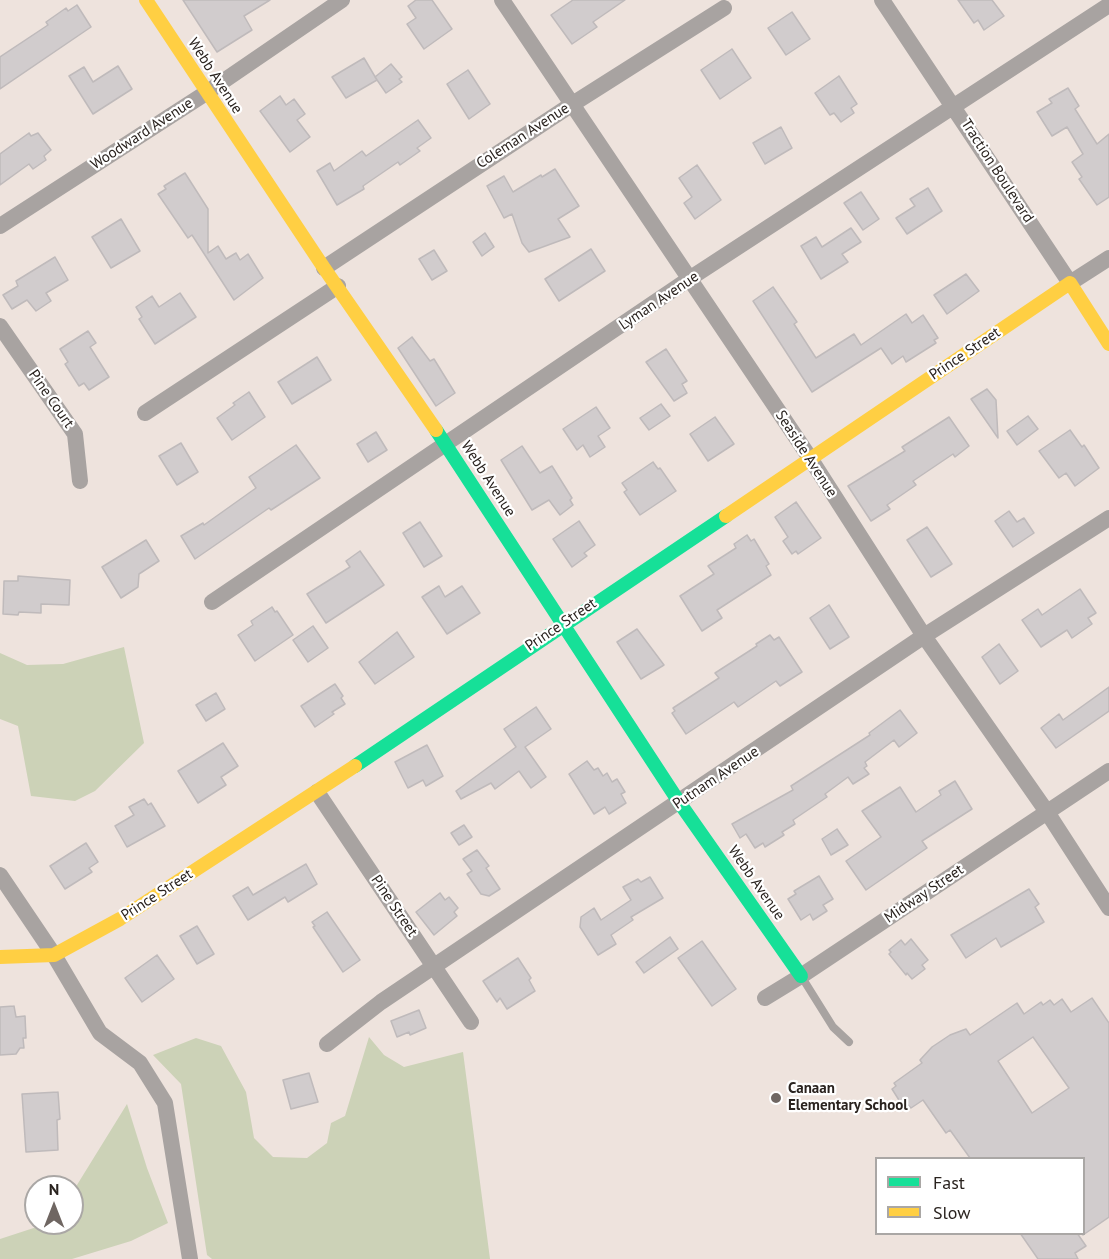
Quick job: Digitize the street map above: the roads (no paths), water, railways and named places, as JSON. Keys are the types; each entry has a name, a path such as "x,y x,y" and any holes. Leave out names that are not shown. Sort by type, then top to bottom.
{"street":[{"name":"Webb Avenue","path":"146,0 206,93 446,445 679,802 801,976"},
{"name":"Woodward Avenue","path":"0,226 206,93 342,0"},
{"name":"Seaside Avenue","path":"502,0 810,458 924,636 1047,812 1109,908"},
{"name":"Traction Boulevard","path":"882,0 955,107 1109,344"},
{"name":"Lyman Avenue","path":"212,602 689,279 1109,5"},
{"name":"Coleman Avenue","path":"324,268 571,105 724,8"},
{"name":"Prince Street","path":"0,957 54,955 120,919 316,792 1109,258"},
{"path":"145,413 338,286"},
{"name":"Pine Court","path":"0,326 75,434 80,481"},
{"name":"Putnam Avenue","path":"327,1044 381,1002 924,636 1109,518"},
{"name":"Midway Street","path":"765,998 1109,771"},
{"name":"Pine Street","path":"316,792 471,1022"},
{"path":"0,875 54,955 100,1033 140,1063 165,1103 190,1259"}],"lane":[{"path":"801,976 833,1027 849,1042"}],"place":[{"name":"Canaan Elementary School","path":"776,1098"}]}
